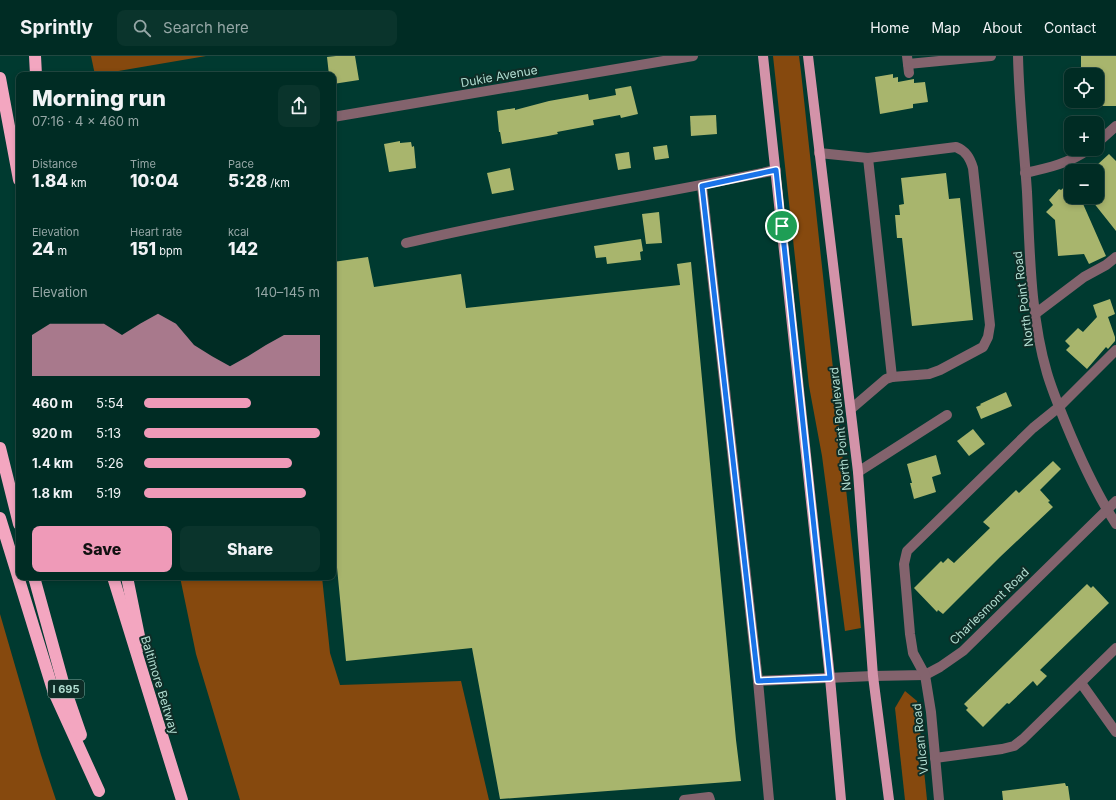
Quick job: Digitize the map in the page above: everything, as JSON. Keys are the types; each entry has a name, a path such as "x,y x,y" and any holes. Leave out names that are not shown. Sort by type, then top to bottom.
{"highway":[{"path":"35,56 36,72"},
{"path":"0,78 16,164"},
{"path":"0,448 16,512"},
{"path":"0,518 16,570"},
{"path":"19,580 53,690 100,796"},
{"name":"I 695","path":"35,580 64,686 100,796"},
{"name":"Baltimore Beltway","path":"114,580 182,800"},
{"path":"128,580 158,726"}],"main road":[{"path":"763,56 830,678 841,800"},
{"name":"North Point Boulevard","path":"808,56 858,472 873,676 889,800"}],"street":[{"name":"Dukie Avenue","path":"336,116 693,56"},
{"path":"908,64 991,56"},
{"name":"North Point Road","path":"1018,56 1035,314 1047,373 1059,407 1087,470 1107,510 1116,524"},
{"path":"1104,137 1116,126"},
{"path":"819,153 868,158 956,146 963,150 967,155 973,168 990,325 988,337 983,347 960,360 929,374 892,377 886,379 851,409"},
{"path":"1026,173 1050,168 1078,156"},
{"path":"868,158 892,377"},
{"path":"406,243 461,230 702,186 776,170"},
{"path":"702,186 758,681 769,800"},
{"path":"1035,314 1084,277 1106,265 1116,257"},
{"path":"925,674 913,653 911,643 904,564 907,551 1034,428 1059,407 1116,350"},
{"path":"858,472 947,415"},
{"name":"Charlesmont Road","path":"758,681 925,674 940,667 963,651 1116,501"},
{"path":"935,758 1014,746 1116,648"},
{"name":"Vulcan Road","path":"925,674 931,712 939,800"},
{"path":"1081,683 1116,732"},
{"path":"684,800 709,797 710,800"}],"shaded area":[{"path":"91,56 206,56 113,72 94,72"},
{"path":"773,56 799,56 861,628 845,631 822,456 809,386"},
{"path":"181,580 322,580 330,653 340,685 461,681 489,800 240,800 196,654"},
{"path":"0,614 41,755 56,800 0,800"},
{"path":"905,691 917,701 927,800 905,800 895,708"}],"building":[{"path":"355,56 359,80 336,84 336,72 329,72 327,57"},
{"path":"1081,56 1116,56 1116,106 1104,106 1104,68 1081,68"},
{"path":"893,74 893,78 898,77 898,82 914,79 914,83 925,82 928,102 913,104 913,108 880,114 875,77"},
{"path":"631,86 638,114 621,118 620,115 593,120 594,125 557,132 558,134 502,144 497,111 515,108 515,110 549,101 588,94 589,100 616,95 615,89"},
{"path":"716,115 717,134 691,136 690,116"},
{"path":"400,141 400,143 411,142 412,147 414,146 416,168 389,172 384,144"},
{"path":"667,145 669,158 655,160 653,147"},
{"path":"629,152 631,168 618,170 615,154"},
{"path":"1109,154 1116,161 1116,231 1095,204 1104,204 1104,164 1098,164"},
{"path":"510,168 514,190 492,194 487,173"},
{"path":"946,173 949,199 960,198 973,320 912,326 902,238 897,238 895,215 900,215 899,205 904,204 901,178"},
{"path":"1064,187 1064,204 1083,204 1106,256 1089,264 1084,254 1058,256 1055,220 1046,212 1053,205 1049,200 1059,189 1061,190"},
{"path":"659,212 662,243 646,244 642,214"},
{"path":"641,239 643,251 640,252 641,260 607,264 606,257 596,258 594,246"},
{"path":"368,257 374,287 461,274 466,308 680,285 677,264 691,262 741,781 500,799 472,648 346,661 336,557 336,262"},
{"path":"1110,299 1115,314 1108,317 1115,341 1108,349 1106,347 1087,369 1066,350 1070,346 1065,341 1078,328 1083,332 1097,317 1093,305"},
{"path":"1006,392 1012,406 981,419 976,407"},
{"path":"973,429 985,444 969,456 957,441"},
{"path":"936,455 941,474 932,477 936,492 914,499 907,464"},
{"path":"1053,461 1061,469 1040,490 1050,501 1048,502 1053,507 943,614 938,610 937,612 914,588 941,561 943,563 948,558 954,563 990,528 983,522 1016,490 1019,493"},
{"path":"1087,584 1091,588 1093,586 1109,603 1040,670 1047,676 1037,686 1033,681 1009,704 1007,703 983,727 966,710 968,708 964,704"},
{"path":"1065,783 1066,786 1068,786 1070,800 1003,800 1002,791"}],"route":[{"path":"776,170 782,226 830,678 758,681 702,186 776,170"}]}
